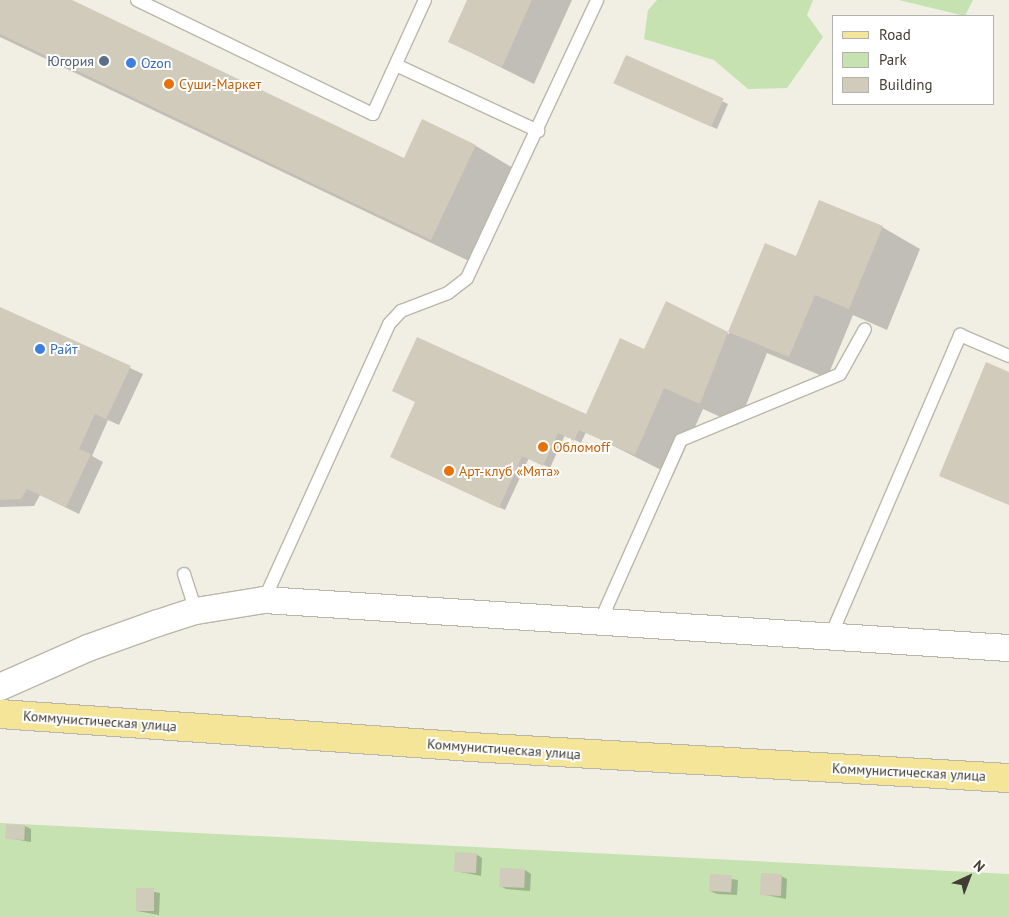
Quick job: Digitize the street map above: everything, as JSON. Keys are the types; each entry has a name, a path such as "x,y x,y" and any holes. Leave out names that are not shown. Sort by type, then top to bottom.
{"main road":[{"name":"Коммунистическая улица","path":"0,714 498,749 1009,778"}],"street":[{"path":"0,687 88,648 196,611 264,600 599,624 831,635 1009,648"}],"lane":[{"path":"137,0 373,114 425,0"},
{"path":"264,600 389,324 401,311 448,293 467,278 538,132 597,0"},
{"path":"396,65 538,132"},
{"path":"599,624 681,440 840,374 865,329"},
{"path":"831,635 960,335 1009,356"},
{"path":"184,574 196,611"}],"green space":[{"path":"657,0 813,0 807,15 823,37 787,88 748,89 714,60 644,39 648,10"},
{"path":"899,0 973,0 966,15"},
{"path":"0,823 1009,874 1009,917 0,917"}],"building":[{"path":"0,0 72,0 404,158 422,119 476,145 431,240 0,34"},
{"path":"467,0 532,0 502,67 448,42"},
{"path":"626,55 724,99 711,127 613,83"},
{"path":"819,200 883,226 849,309 815,295 789,357 728,332 765,243 796,256"},
{"path":"666,301 728,332 700,404 664,388 635,455 579,430 574,441 558,433 543,466 522,456 499,508 390,457 415,402 392,391 417,337 586,414 620,338 644,349"},
{"path":"0,307 131,366 106,419 95,414 79,449 91,454 66,507 27,489 21,499 0,500"},
{"path":"986,362 1009,372 1009,505 939,476"},
{"path":"6,824 25,825 24,840 5,839"},
{"path":"455,852 477,853 476,873 454,872"},
{"path":"500,868 525,869 524,888 499,887"},
{"path":"761,873 782,874 781,896 760,895"},
{"path":"710,874 732,875 731,892 709,891"},
{"path":"136,888 154,888 154,911 136,911"}],"place":[{"name":"Югория","path":"104,61"},
{"name":"Ozon","path":"131,63"},
{"name":"Суши-Маркет","path":"169,84"},
{"name":"Райт","path":"40,349"},
{"name":"Обломоff","path":"543,447"},
{"name":"Арт-клуб «Мята»","path":"449,471"}]}
